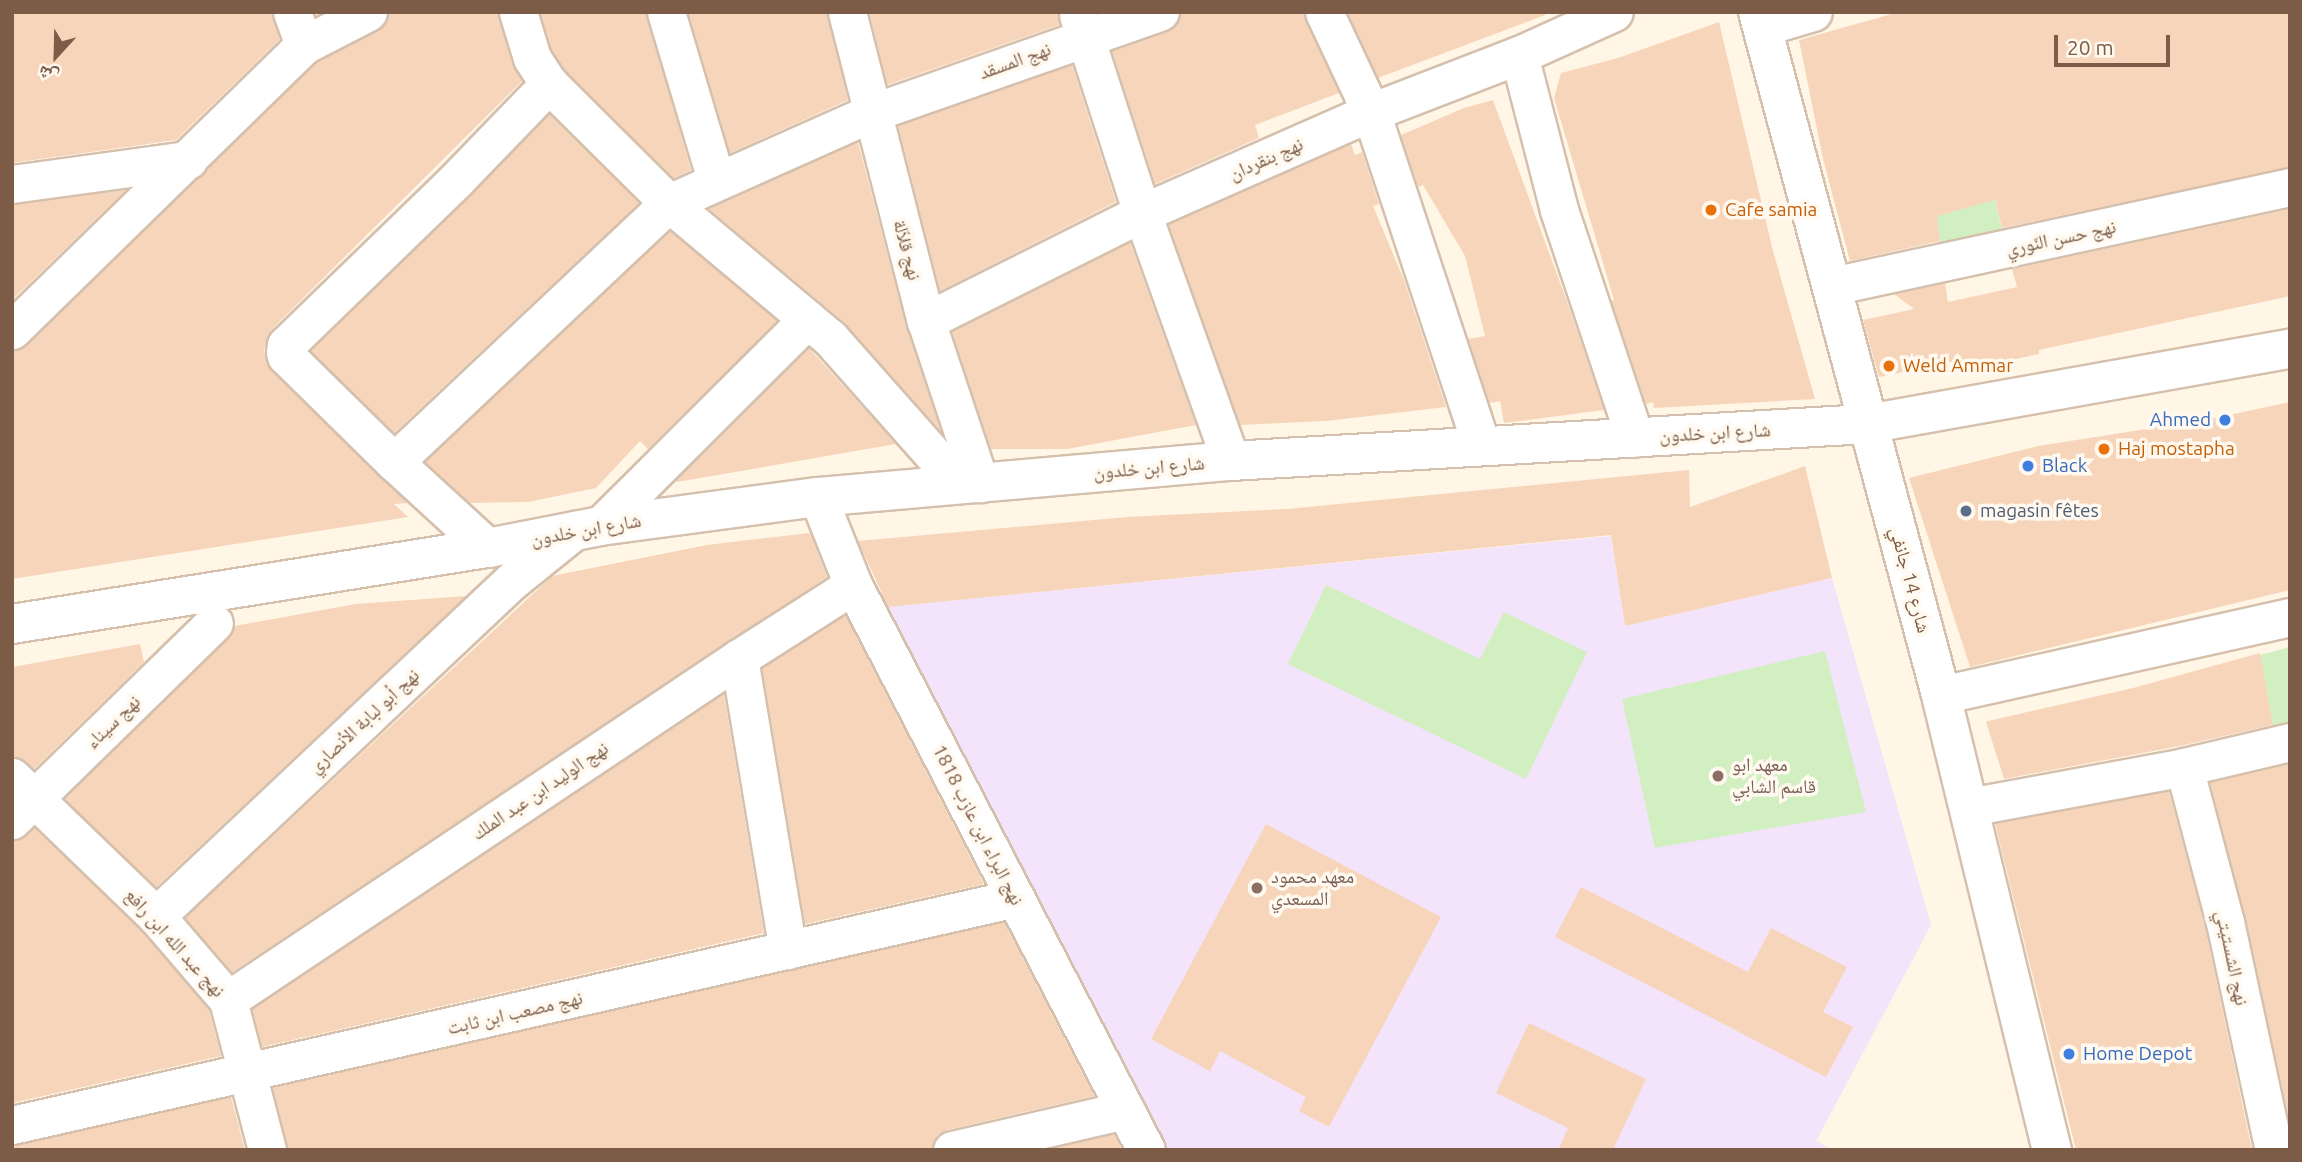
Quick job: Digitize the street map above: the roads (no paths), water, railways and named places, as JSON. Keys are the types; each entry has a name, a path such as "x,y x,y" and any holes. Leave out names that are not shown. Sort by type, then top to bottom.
{"street":[{"path":"12,330 188,160 298,29 368,12"},
{"path":"518,12 532,58 549,84 668,203 830,338 946,469 966,484"},
{"path":"666,12 716,180"},
{"name":"نهج قلاّلة","path":"848,12 865,75 871,113 966,484"},
{"name":"نهج المسقد","path":"394,463 668,203 1081,24 1160,12"},
{"path":"1324,12 1371,112 1481,446"},
{"name":"نهج بنقردان","path":"926,321 1142,213 1371,112 1519,55 1614,12"},
{"path":"1760,19 1813,12"},
{"name":"شارع 14 جانفي","path":"1760,19 1941,695 2052,1150"},
{"path":"1081,24 1142,213 1231,461"},
{"path":"1519,55 1559,210 1635,438"},
{"path":"488,548 394,463 286,356 286,345 456,180 549,84"},
{"path":"12,184 188,160"},
{"name":"نهج حسن النّوري","path":"1832,286 2290,187"},
{"name":"نهج أبو لبابة الأنصاري","path":"156,916 513,580 588,528 808,319"},
{"name":"شارع ابن خلدون","path":"12,624 488,548 588,528 818,497 1231,461 1867,424 2290,349"},
{"name":"نهج البراء ابن عازب 1818","path":"818,497 853,585 1146,1150"},
{"name":"نهج الوليد ابن عبد الملك","path":"228,1000 739,657 853,585"},
{"path":"1941,695 2290,617"},
{"name":"نهج سيناء","path":"19,799 214,623"},
{"path":"739,657 788,950"},
{"path":"1969,807 2184,767 2290,742"},
{"name":"نهج الشستيتي","path":"2184,767 2225,922 2274,1150"},
{"name":"نهج عبد الله ابن رافع","path":"19,799 156,916 228,1000 245,1074 267,1150"},
{"name":"نهج مصعب ابن ثابت","path":"12,1125 1016,898"},
{"path":"951,1150 1125,1110"}],"place":[{"name":"Cafe samia","path":"1711,210"},
{"name":"Weld Ammar","path":"1889,366"},
{"name":"Ahmed","path":"2225,420"},
{"name":"Haj mostapha","path":"2104,449"},
{"name":"Black","path":"2028,466"},
{"name":"magasin fêtes","path":"1966,511"},
{"name":"معهد ابو قاسم الشابي","path":"1718,776"},
{"name":"معهد محمود المسعدي","path":"1257,888"},
{"name":"Home Depot","path":"2069,1054"}]}
